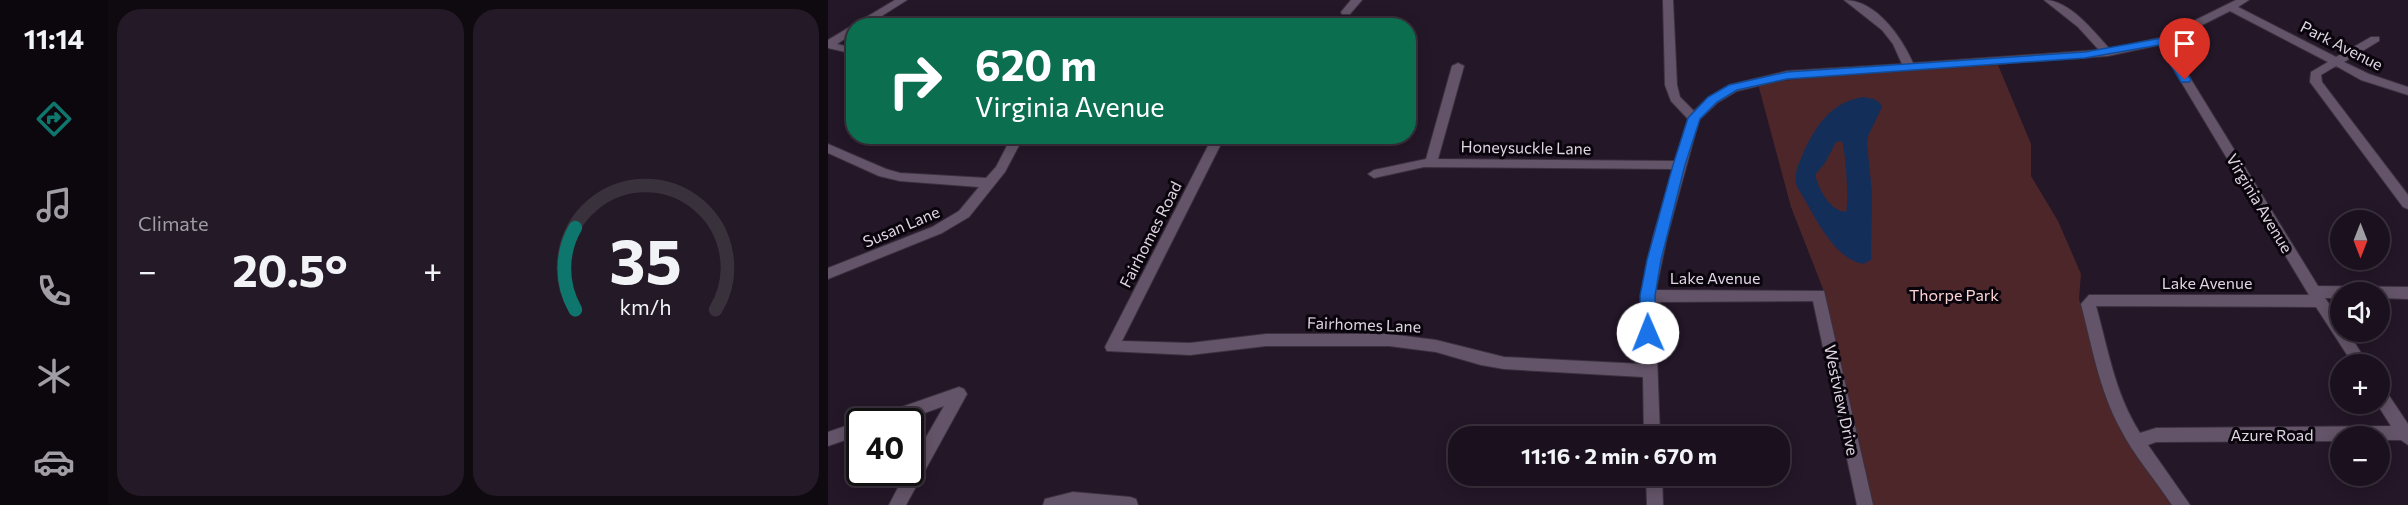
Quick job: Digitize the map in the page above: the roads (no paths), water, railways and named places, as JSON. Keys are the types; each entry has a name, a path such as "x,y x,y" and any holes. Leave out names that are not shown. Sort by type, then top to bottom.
{"street":[{"path":"872,18 903,0"},
{"path":"1346,12 1357,0"},
{"path":"1668,0 1671,85 1675,98 1694,118"},
{"path":"1849,0 1872,15 1894,35 1909,67"},
{"path":"2049,0 2064,9 2082,25 2108,53"},
{"path":"1652,426 1648,296 1660,237 1694,118 1713,99 1733,88 1769,78 2108,53 2162,41 2244,0"},
{"name":"Park Avenue","path":"2231,7 2365,77 2408,91"},
{"path":"828,45 846,33"},
{"path":"2375,39 2315,74 2316,82 2408,204"},
{"name":"Virginia Avenue","path":"2162,41 2355,354"},
{"path":"828,45 846,49"},
{"path":"1431,162 1458,66"},
{"name":"Susan Lane","path":"828,274 951,223 964,214 1009,157 1015,144"},
{"name":"Fairhomes Road","path":"1112,347 1215,144"},
{"path":"828,148 883,173 900,177 990,183"},
{"name":"Honeysuckle Lane","path":"1374,174 1431,162 1679,165"},
{"name":"Lake Avenue","path":"2136,441 2112,394 2088,304 2094,299 2408,293"},
{"name":"Lake Avenue","path":"1648,296 1819,295"},
{"name":"Westview Drive","path":"1819,295 1865,505"},
{"name":"Fairhomes Lane","path":"1112,347 1190,349 1266,340 1389,340 1436,346 1480,359 1504,363 1649,371"},
{"path":"919,408 959,394 924,456"},
{"path":"2390,410 2407,435"},
{"path":"828,439 846,433"},
{"name":"Azure Road","path":"2136,441 2157,435 2407,435"},
{"path":"2136,441 2182,505"},
{"path":"897,504 907,486"},
{"path":"1654,486 1655,505"},
{"path":"1051,505 1073,500 1130,505"}],"water":[{"path":"1863,97 1874,99 1882,107 1868,136 1867,144 1872,192 1871,260 1863,264 1842,253 1824,233 1796,182 1796,173 1804,151 1820,123 1834,109","holes":["1842,141 1846,166 1846,212 1830,204 1822,193 1815,175 1825,163 1836,142"]}],"park label":[{"name":"Thorpe Park","path":"1954,294"}]}
